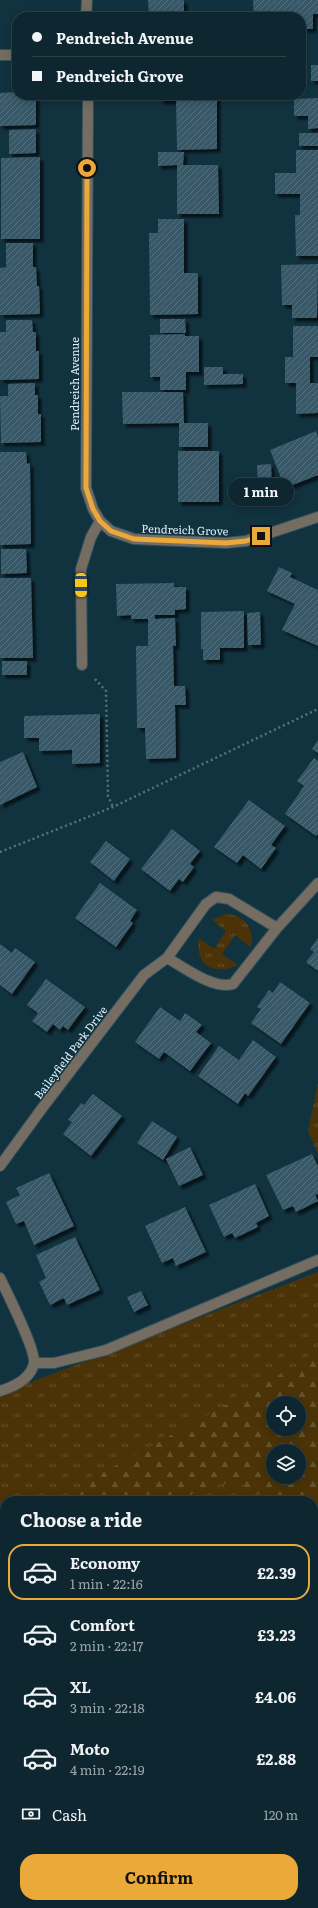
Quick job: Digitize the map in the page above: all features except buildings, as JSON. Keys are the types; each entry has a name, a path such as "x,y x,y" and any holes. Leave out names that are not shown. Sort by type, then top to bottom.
{"street":[{"path":"86,12 87,0"},
{"path":"0,55 12,56"},
{"name":"Pendreich Avenue","path":"88,100 86,488 93,509 100,521"},
{"name":"Pendreich Grove","path":"100,521 111,531 134,539 226,543 246,541 318,517"},
{"path":"82,665 81,569 91,537 100,521"},
{"path":"167,958 215,984 225,986 233,984 277,928 318,883"},
{"name":"Baileyfield Park Drive","path":"0,1166 144,975 167,958 206,904 216,897 229,899 277,928"},
{"path":"34,1363 54,1363 106,1350 318,1260"},
{"path":"0,1278 31,1350 34,1363 26,1378 14,1386 0,1392"}],"path":[{"path":"82,665 106,691 108,796 113,807"},
{"path":"0,852 113,807 318,709"}],"green space":[{"path":"226,914 238,917 247,924 251,934 251,947 235,935 222,954 238,965 222,969 214,968 208,966 200,955 198,947 199,938 214,949 226,931 212,920"},
{"path":"318,1083 318,1154 308,1131"},
{"path":"318,1272 318,1496 0,1496 0,1394"},
{"path":"318,1351 318,1496 262,1496 235,1481 196,1490 191,1496 73,1496 86,1482 311,1358"}],"route":[{"path":"87,168 86,488 93,509 100,521 111,531 134,539 226,543 246,541 261,536"}]}
